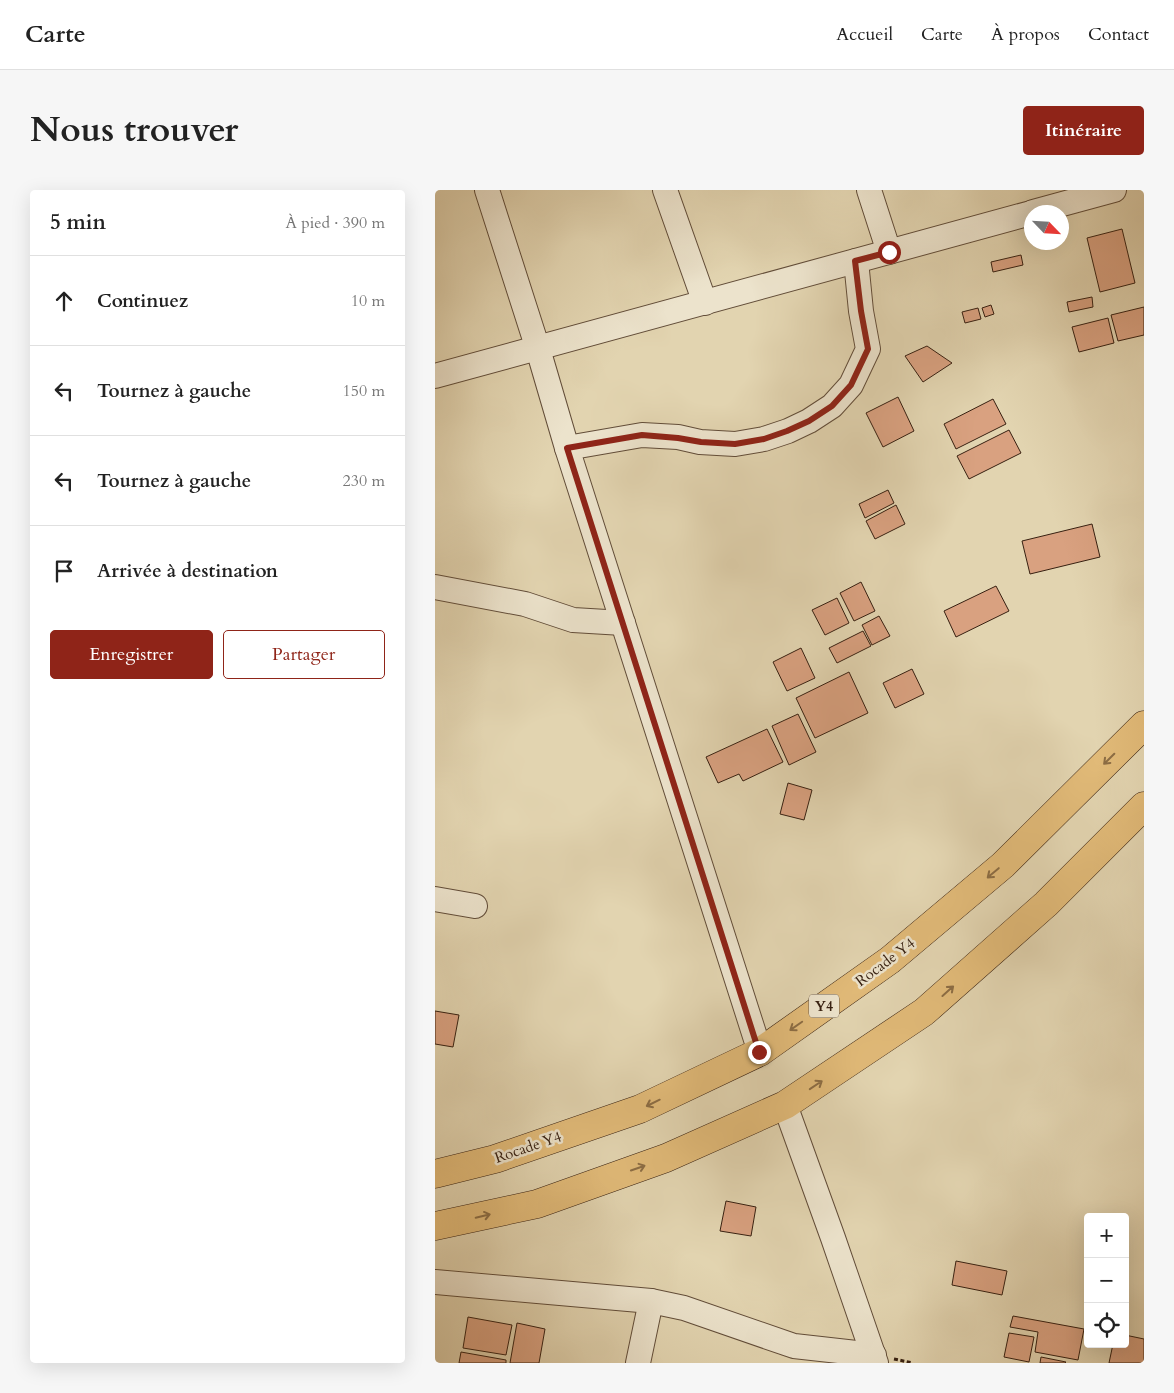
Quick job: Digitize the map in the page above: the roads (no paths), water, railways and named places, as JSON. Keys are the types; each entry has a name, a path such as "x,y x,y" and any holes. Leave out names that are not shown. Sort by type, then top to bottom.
{"highway":[{"name":"Rocade Y4","path":"435,1174 495,1159 641,1109 759,1052 890,960 1003,864 1144,725"},
{"path":"435,1226 537,1204 666,1158 785,1105 925,1012 1046,904 1144,806"}],"street":[{"path":"487,190 759,1052"},
{"path":"665,190 705,303"},
{"path":"869,190 889,252"},
{"path":"1061,205 1115,190"},
{"path":"435,376 1024,215"},
{"path":"567,448 642,435 735,444 764,439 809,421 832,406 851,385 868,349 855,261"},
{"path":"435,587 525,604 573,620 623,623"},
{"path":"435,899 475,906"},
{"path":"435,1282 651,1301 683,1308 794,1346 875,1359 785,1105"},
{"path":"638,1363 651,1301"}]}
